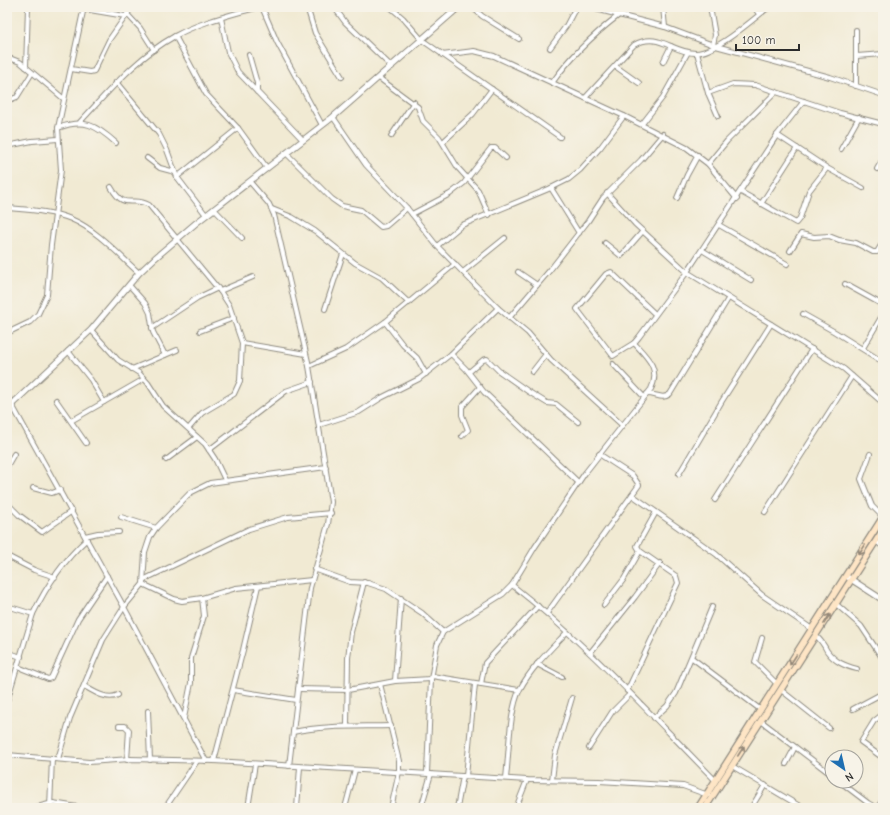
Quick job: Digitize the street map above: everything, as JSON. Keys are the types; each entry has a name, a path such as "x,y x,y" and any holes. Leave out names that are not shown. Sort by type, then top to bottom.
{"main road":[{"path":"698,808 883,517"},
{"path":"706,808 883,530"}],"street":[{"path":"26,67 28,7"},
{"path":"71,69 90,72 94,71 109,40 132,7"},
{"path":"58,128 80,122 116,82 154,50 175,36 221,18 258,7"},
{"path":"262,7 277,42 322,125"},
{"path":"307,7 317,38 342,77"},
{"path":"334,7 350,27 392,67"},
{"path":"390,7 403,18 422,40 560,137"},
{"path":"7,409 90,330 139,273 177,238 333,117 459,7"},
{"path":"472,7 482,16 519,39"},
{"path":"550,48 566,26 576,7"},
{"path":"588,7 665,27 715,45 830,77 883,95"},
{"path":"663,7 665,27"},
{"path":"710,7 715,35 715,45"},
{"path":"754,7 759,14"},
{"path":"585,98 634,46 640,42 656,41 688,52 697,53 715,45 769,7"},
{"path":"869,7 875,7"},
{"path":"7,333 30,322 44,305 47,295 61,170 58,128 84,8 126,15 140,28 154,50"},
{"path":"552,83 570,59 584,44 619,15"},
{"path":"221,18 232,63 238,72 303,140"},
{"path":"856,30 856,86"},
{"path":"175,36 206,94 238,128 267,168"},
{"path":"663,62 671,46"},
{"path":"442,55 460,51 483,52 663,134 698,155 708,164 737,199"},
{"path":"642,124 663,97 688,52"},
{"path":"697,53 708,93 718,116"},
{"path":"857,56 883,54"},
{"path":"249,55 257,83 257,92"},
{"path":"7,59 16,60 26,67 64,99"},
{"path":"615,66 640,83"},
{"path":"7,101 17,97 32,73"},
{"path":"379,78 414,102 420,108 423,121 443,142 454,162 482,198 489,215"},
{"path":"116,82 159,134 167,150 176,175 206,215"},
{"path":"708,93 722,87 741,83 755,85 840,113 883,124"},
{"path":"443,142 469,118 492,89"},
{"path":"708,164 727,141 776,92"},
{"path":"655,314 611,272 606,274 578,307 578,311 613,356 634,343 687,272 737,199 777,135 804,101"},
{"path":"391,136 414,102"},
{"path":"437,246 462,225 489,215 569,179 580,170 624,116"},
{"path":"333,117 366,165 407,208 437,246 498,308 528,333 546,354 622,425"},
{"path":"841,149 859,117"},
{"path":"80,122 99,129 116,143"},
{"path":"176,175 238,128"},
{"path":"509,318 537,286 607,193 641,160 663,134"},
{"path":"777,135 827,168 863,188"},
{"path":"7,146 32,141 58,139"},
{"path":"412,214 450,194 468,179 491,148 495,148 506,158"},
{"path":"761,204 797,148"},
{"path":"286,153 332,199 342,206 360,210 381,227 386,226 407,208"},
{"path":"677,198 698,155"},
{"path":"147,158 160,168 176,175"},
{"path":"877,169 883,158"},
{"path":"741,192 796,223 800,218 809,191 827,168"},
{"path":"250,182 272,209 309,366 326,467 331,513 312,580 289,766"},
{"path":"111,187 116,196 122,201 149,205 219,289 234,318 242,343 240,381 234,394 202,413 189,428"},
{"path":"551,188 579,232"},
{"path":"607,193 643,231 687,272 728,299 812,349 852,376 883,403"},
{"path":"7,208 55,214 83,225 139,273"},
{"path":"214,209 242,238"},
{"path":"272,209 292,217 315,231 344,254 382,278 409,303"},
{"path":"719,225 787,264"},
{"path":"605,243 622,256 643,231"},
{"path":"790,250 801,234 814,237 829,236 839,240 856,243 873,252 876,252 883,242"},
{"path":"463,272 505,238"},
{"path":"702,250 752,280"},
{"path":"325,309 344,254"},
{"path":"309,366 346,349 385,322 455,264"},
{"path":"518,272 537,286"},
{"path":"152,328 197,298 253,277"},
{"path":"845,284 883,305"},
{"path":"129,286 145,303 150,313 152,328 165,355"},
{"path":"613,364 646,396 661,398 666,397 670,394 728,299"},
{"path":"319,425 359,412 381,398 426,374 451,354 498,308"},
{"path":"802,314 863,348 883,362"},
{"path":"863,348 883,314"},
{"path":"200,331 234,318"},
{"path":"385,322 399,340 417,358 426,374"},
{"path":"679,474 722,401 771,324"},
{"path":"90,330 118,360 144,379 163,406 175,419 189,428 198,437 209,450 225,480"},
{"path":"242,343 306,354"},
{"path":"421,808 429,774 432,678 437,645 443,632 512,586 535,548 600,454 646,396 655,381 655,373 652,364 634,343"},
{"path":"715,500 812,349"},
{"path":"132,369 177,350"},
{"path":"68,351 91,380 104,402"},
{"path":"451,354 469,372 480,387 580,483"},
{"path":"532,372 546,354"},
{"path":"469,372 483,360 487,359 502,374 547,403 556,404 578,422"},
{"path":"765,512 852,376"},
{"path":"71,420 144,379"},
{"path":"209,450 286,391 312,382"},
{"path":"462,436 468,430 462,415 462,407 480,387"},
{"path":"7,396 72,511 206,761"},
{"path":"56,400 86,443"},
{"path":"166,460 198,437"},
{"path":"7,466 14,454"},
{"path":"547,613 639,485 637,481 600,454"},
{"path":"870,454 861,479 872,506 883,517"},
{"path":"144,582 146,548 150,536 190,493 210,483 225,480 326,467"},
{"path":"33,488 52,493 60,490"},
{"path":"632,495 716,554 762,595 812,629"},
{"path":"7,503 19,515 42,532 72,511"},
{"path":"589,748 612,712 629,693 678,583 676,576 640,551 637,546 656,512"},
{"path":"58,759 70,718 103,640 124,607 144,582 249,529 288,517 331,513"},
{"path":"121,517 156,528"},
{"path":"7,701 33,614 55,578 86,538 98,533 119,532"},
{"path":"876,541 883,547"},
{"path":"604,605 629,572 640,551"},
{"path":"7,556 34,570 55,578"},
{"path":"590,653 660,564"},
{"path":"314,570 350,582 364,582 386,589 401,598 443,632"},
{"path":"18,667 48,679 51,678 78,619 107,576"},
{"path":"846,576 883,599"},
{"path":"144,582 174,599 182,601 202,598 230,590 312,580"},
{"path":"347,725 348,658 351,632 364,582"},
{"path":"214,761 258,586"},
{"path":"512,586 547,613 590,653 715,780"},
{"path":"184,718 191,683 191,658 204,616 202,598"},
{"path":"395,681 401,598"},
{"path":"836,604 861,626 883,658"},
{"path":"7,606 33,614"},
{"path":"481,684 485,663 538,606"},
{"path":"654,718 672,700 692,658 712,607"},
{"path":"506,778 513,714 519,690 537,664 567,632"},
{"path":"816,636 839,662 857,669"},
{"path":"762,638 755,662 777,684"},
{"path":"7,652 21,657"},
{"path":"692,658 761,710"},
{"path":"537,664 562,677"},
{"path":"298,688 348,690 395,681 432,678 519,690"},
{"path":"380,684 398,754 399,772 391,808"},
{"path":"457,808 465,776 475,684"},
{"path":"84,686 104,696 114,697 118,695"},
{"path":"232,690 296,700"},
{"path":"781,690 829,728"},
{"path":"853,708 883,693"},
{"path":"552,780 555,755 572,698"},
{"path":"148,711 150,760"},
{"path":"883,714 874,721 861,742 883,758"},
{"path":"761,721 824,769"},
{"path":"293,732 347,725 391,726"},
{"path":"119,726 125,726 129,730 127,760"},
{"path":"786,764 795,747"},
{"path":"7,756 93,762 127,760 214,761 527,780 599,781 683,786 712,797"},
{"path":"50,806 52,758"},
{"path":"165,808 197,761"},
{"path":"248,808 255,764"},
{"path":"732,766 803,808"},
{"path":"297,808 300,767"},
{"path":"346,808 355,770"},
{"path":"516,808 527,780"},
{"path":"751,808 765,785"},
{"path":"850,789 877,808 883,800"},
{"path":"33,808 50,806 83,808"}]}
